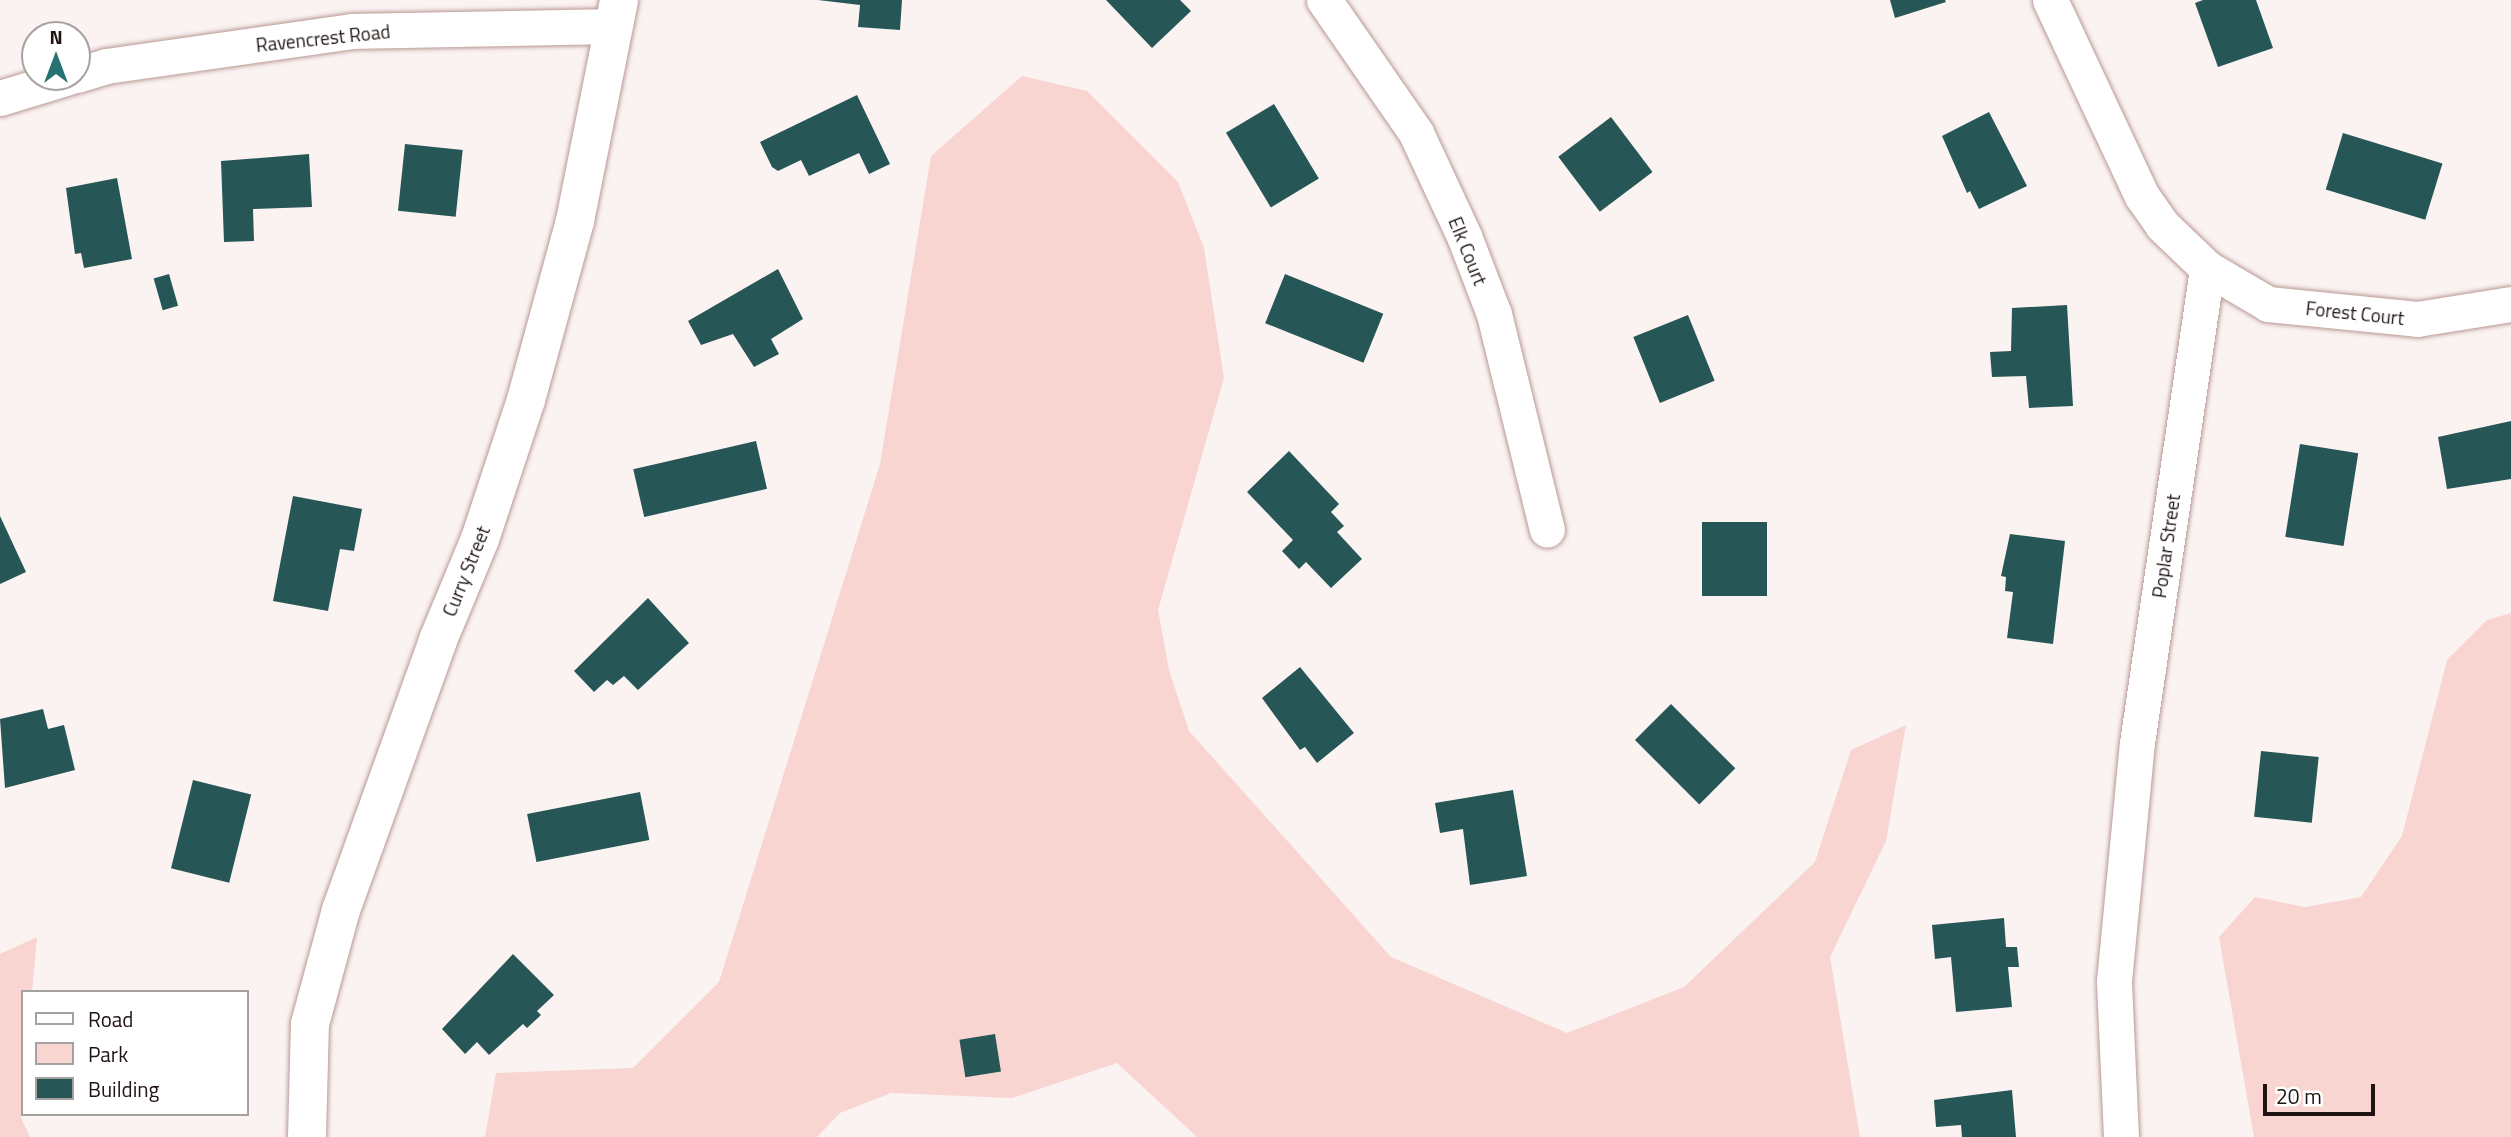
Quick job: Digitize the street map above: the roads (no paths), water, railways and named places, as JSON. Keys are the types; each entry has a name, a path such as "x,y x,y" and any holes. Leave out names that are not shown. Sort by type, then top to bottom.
{"street":[{"name":"Elk Court","path":"1324,0 1416,133 1464,236 1494,314 1547,530"},
{"path":"2050,0 2142,196 2162,225 2207,268"},
{"name":"Ravencrest Road","path":"91,71 106,66 352,31 616,13"},
{"name":"Curry Street","path":"307,1137 310,1024 341,910 438,640 480,539 526,400 575,221 616,13"},
{"path":"0,98 23,91"},
{"name":"Forest Court","path":"2207,268 2268,304 2417,319 2511,304"},
{"name":"Poplar Street","path":"2121,1137 2114,981 2136,756 2207,268"}]}
